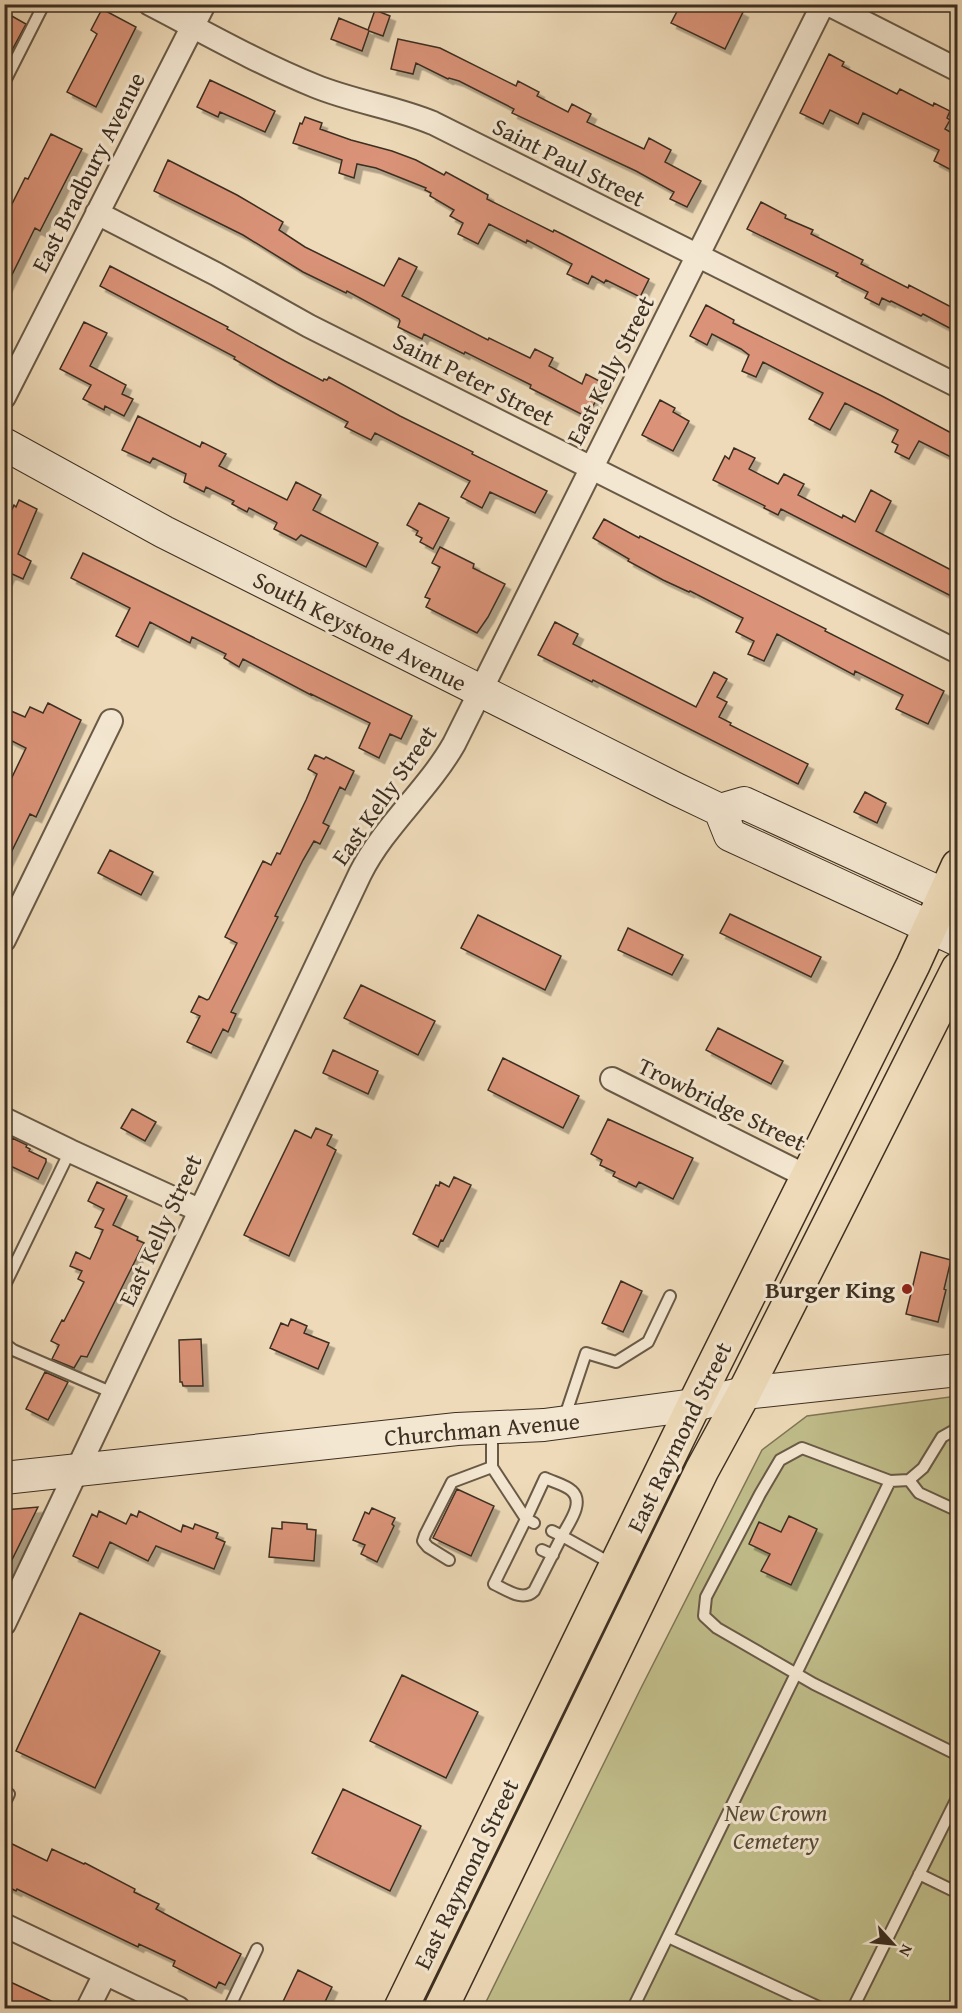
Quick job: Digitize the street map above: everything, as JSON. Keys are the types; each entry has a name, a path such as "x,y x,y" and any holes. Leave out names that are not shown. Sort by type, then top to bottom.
{"main road":[{"name":"South Keystone Avenue","path":"4,444 164,532 720,810"},
{"path":"944,934 730,835 720,810 744,803 951,898"},
{"name":"East Raymond Street","path":"401,2008 694,1405 808,1177 944,934 957,866"},
{"name":"East Raymond Street","path":"441,2008 702,1470 744,1393 957,969"},
{"name":"Churchman Avenue","path":"4,1478 457,1429 563,1422 694,1405 744,1393 957,1370"}],"street":[{"name":"Saint Paul Street","path":"150,4 315,86 350,99 410,114 433,123 957,386"},
{"name":"East Bradbury Avenue","path":"4,397 204,4"},
{"path":"826,4 957,70"},
{"name":"East Kelly Street","path":"4,1624 368,859 397,818 439,768 454,744 697,256 826,4"},
{"name":"Saint Peter Street","path":"97,213 216,274 309,326 957,652"},
{"path":"4,940 111,721"},
{"name":"Trowbridge Street","path":"612,1079 808,1177"},
{"path":"4,1119 199,1210"},
{"path":"4,1925 178,2008"},
{"path":"88,2008 105,1974"}],"lane":[{"path":"4,84 44,4"},
{"path":"4,1287 70,1151"},
{"path":"563,1422 586,1353 616,1362 648,1342 670,1296"},
{"path":"4,1343 13,1350 113,1393"},
{"path":"492,1428 492,1467 530,1521"},
{"path":"957,1428 942,1437 923,1468 909,1480 890,1481 802,1448 780,1460 706,1597 704,1616 717,1628 814,1684 957,1755"},
{"path":"449,1560 423,1542 425,1535 452,1482 492,1467"},
{"path":"545,1478 572,1491 577,1498 577,1507 567,1515 557,1534 553,1555 537,1575 529,1596 522,1597 490,1584 510,1561 539,1501 545,1478"},
{"path":"909,1480 919,1493 957,1511"},
{"path":"633,2008 890,1481"},
{"path":"557,1534 616,1565"},
{"path":"542,1550 553,1555"},
{"path":"853,2008 957,1796"},
{"path":"919,1874 957,1893"},
{"path":"668,1937 821,2008"},
{"path":"229,2008 257,1949"}],"green space":[{"name":"New Crown Cemetery","path":"957,1396 957,2008 483,2008 762,1450 807,1416"}],"building":[{"path":"681,4 728,4 743,12 725,49 671,23"},
{"path":"102,9 136,27 96,107 67,92 97,34 91,30"},
{"path":"375,10 390,16 383,36 369,31 362,51 331,39 339,18 368,30"},
{"path":"10,15 26,24 4,65 4,26"},
{"path":"398,39 440,48 516,86 518,81 539,92 537,96 568,112 572,104 591,114 587,122 644,149 649,138 671,150 665,162 701,181 687,207 670,199 674,192 636,171 512,113 514,109 459,81 448,79 416,63 413,74 391,69"},
{"path":"829,54 844,62 842,66 897,94 900,89 933,106 934,103 950,111 947,118 950,120 945,129 957,136 957,173 934,161 939,150 863,113 858,124 830,110 823,124 800,113"},
{"path":"210,80 275,111 265,132 220,112 218,117 197,107"},
{"path":"305,117 322,123 320,129 392,151 416,160 444,175 446,172 488,195 487,199 553,232 554,230 649,279 640,297 606,280 604,283 592,276 588,284 567,274 572,264 527,240 526,243 489,224 478,244 458,234 463,223 450,216 454,210 430,196 431,193 425,190 426,188 376,168 357,164 354,178 339,173 342,160 293,143 300,123 302,124"},
{"path":"51,134 82,149 40,231 35,228 4,291 4,220"},
{"path":"168,160 237,195 283,222 279,230 305,247 384,286 399,258 417,267 402,296 488,340 489,338 530,358 535,349 553,358 549,366 582,384 586,374 605,384 587,417 530,388 531,385 465,352 464,354 424,334 422,339 398,327 399,319 347,291 346,293 303,272 243,235 154,191"},
{"path":"761,202 786,215 785,218 813,230 811,234 863,260 861,264 908,288 909,285 957,310 957,332 923,314 921,316 891,301 882,298 879,305 865,298 868,292 836,276 838,273 747,229"},
{"path":"110,266 228,327 227,329 323,381 329,377 473,452 472,454 547,491 535,513 490,492 482,508 461,497 470,481 375,433 371,440 345,427 348,422 277,384 234,359 235,357 100,286"},
{"path":"706,305 734,320 733,323 882,396 957,436 957,460 919,441 909,459 895,452 898,445 892,442 898,430 845,403 830,430 809,419 823,393 763,362 756,377 742,371 749,355 741,349 712,334 707,345 690,336"},
{"path":"84,322 107,333 90,366 126,385 122,394 133,399 124,416 105,406 104,410 83,399 91,385 60,369"},
{"path":"660,400 675,408 673,412 689,421 673,451 642,435"},
{"path":"138,416 200,447 202,442 226,454 219,466 287,500 296,482 321,495 313,510 378,543 366,567 301,535 296,540 274,529 276,522 249,508 247,512 232,504 234,501 206,487 204,492 184,482 186,474 153,458 150,463 122,450"},
{"path":"734,448 755,458 749,469 778,484 784,474 804,484 798,495 842,518 843,515 855,522 871,490 891,501 876,531 957,573 957,599 781,509 778,515 713,480 725,456 729,459"},
{"path":"19,500 37,509 18,554 31,561 23,579 10,573 4,585 4,527 14,505 16,507"},
{"path":"419,503 449,518 433,549 420,542 422,538 416,535 418,531 407,525"},
{"path":"604,519 826,629 825,631 944,691 928,724 896,709 903,695 855,671 854,675 777,634 764,661 748,654 754,641 736,632 743,618 663,580 593,538"},
{"path":"440,547 474,564 473,568 505,584 477,633 426,607 430,599 425,597 440,567 432,563"},
{"path":"83,553 412,716 401,739 390,734 379,758 359,748 370,723 243,659 239,667 224,658 226,654 192,637 190,643 150,622 138,647 116,636 130,608 71,578"},
{"path":"555,622 578,634 573,644 696,707 714,672 727,679 717,697 727,702 719,717 731,723 730,725 808,764 798,784 593,680 592,682 538,655"},
{"path":"48,703 81,720 36,817 30,814 4,867 4,794 26,748 4,737 4,708 25,717 30,707 43,713"},
{"path":"315,755 324,759 326,757 354,771 345,790 340,787 323,823 329,826 320,844 314,841 275,916 278,917 231,1012 236,1014 228,1032 223,1029 211,1053 187,1042 200,1016 191,1012 199,996 209,999 237,943 225,937 263,861 271,865 277,853 280,854 317,774 308,769"},
{"path":"865,792 886,803 877,823 854,812"},
{"path":"110,850 153,872 141,895 98,873"},
{"path":"730,914 821,957 811,977 720,933"},
{"path":"478,915 561,956 545,990 461,948"},
{"path":"628,928 683,955 672,975 618,950"},
{"path":"361,985 435,1021 418,1055 344,1018"},
{"path":"718,1028 783,1061 771,1084 706,1050"},
{"path":"333,1050 378,1071 368,1094 323,1073"},
{"path":"503,1058 579,1096 563,1128 488,1090"},
{"path":"132,1109 156,1122 145,1141 121,1128"},
{"path":"608,1119 693,1158 673,1199 639,1182 636,1187 613,1176 615,1172 600,1165 602,1160 591,1154"},
{"path":"316,1128 332,1135 327,1145 336,1150 289,1256 244,1235 295,1130 311,1138"},
{"path":"12,1138 27,1145 29,1151 46,1159 38,1179 4,1163 4,1152"},
{"path":"454,1177 471,1185 438,1247 413,1234 436,1185 439,1186 440,1182 449,1187"},
{"path":"97,1182 127,1196 113,1225 138,1237 137,1240 144,1243 87,1357 81,1356 74,1368 52,1359 59,1345 51,1341 84,1282 78,1279 82,1271 70,1266 76,1252 90,1259 103,1230 95,1227 104,1209 88,1201"},
{"path":"921,1252 951,1260 938,1322 906,1314"},
{"path":"621,1281 642,1291 623,1332 602,1323"},
{"path":"291,1319 307,1326 304,1333 329,1343 318,1369 270,1348 281,1323 288,1326"},
{"path":"201,1339 203,1386 183,1386 180,1382 179,1340"},
{"path":"45,1372 68,1382 48,1420 26,1409"},
{"path":"457,1489 494,1506 471,1556 433,1538"},
{"path":"38,1507 4,1576 4,1510"},
{"path":"372,1508 395,1518 392,1524 394,1526 377,1562 361,1554 365,1545 353,1540 365,1512 369,1514"},
{"path":"99,1511 126,1524 131,1514 137,1517 139,1511 181,1532 183,1525 193,1529 195,1524 218,1533 216,1538 225,1542 214,1569 156,1546 148,1561 110,1542 98,1568 73,1556 92,1514 97,1517"},
{"path":"789,1516 817,1529 791,1585 761,1571 770,1554 749,1544 759,1522 781,1532"},
{"path":"282,1522 307,1524 307,1529 316,1530 314,1561 269,1557 272,1528 282,1529"},
{"path":"80,1613 160,1651 95,1788 16,1751"},
{"path":"402,1675 478,1712 446,1778 370,1741"},
{"path":"343,1789 421,1826 390,1891 312,1853"},
{"path":"4,1840 47,1861 52,1849 85,1863 159,1904 156,1909 241,1954 225,1985 219,1982 216,1988 173,1966 175,1961 139,1944 138,1947 17,1889 16,1891 4,1885"},
{"path":"298,1970 332,1987 322,2008 280,2008"},
{"path":"4,1979 66,2008 4,2008"}],"place":[{"name":"Burger King","path":"907,1289"}]}
